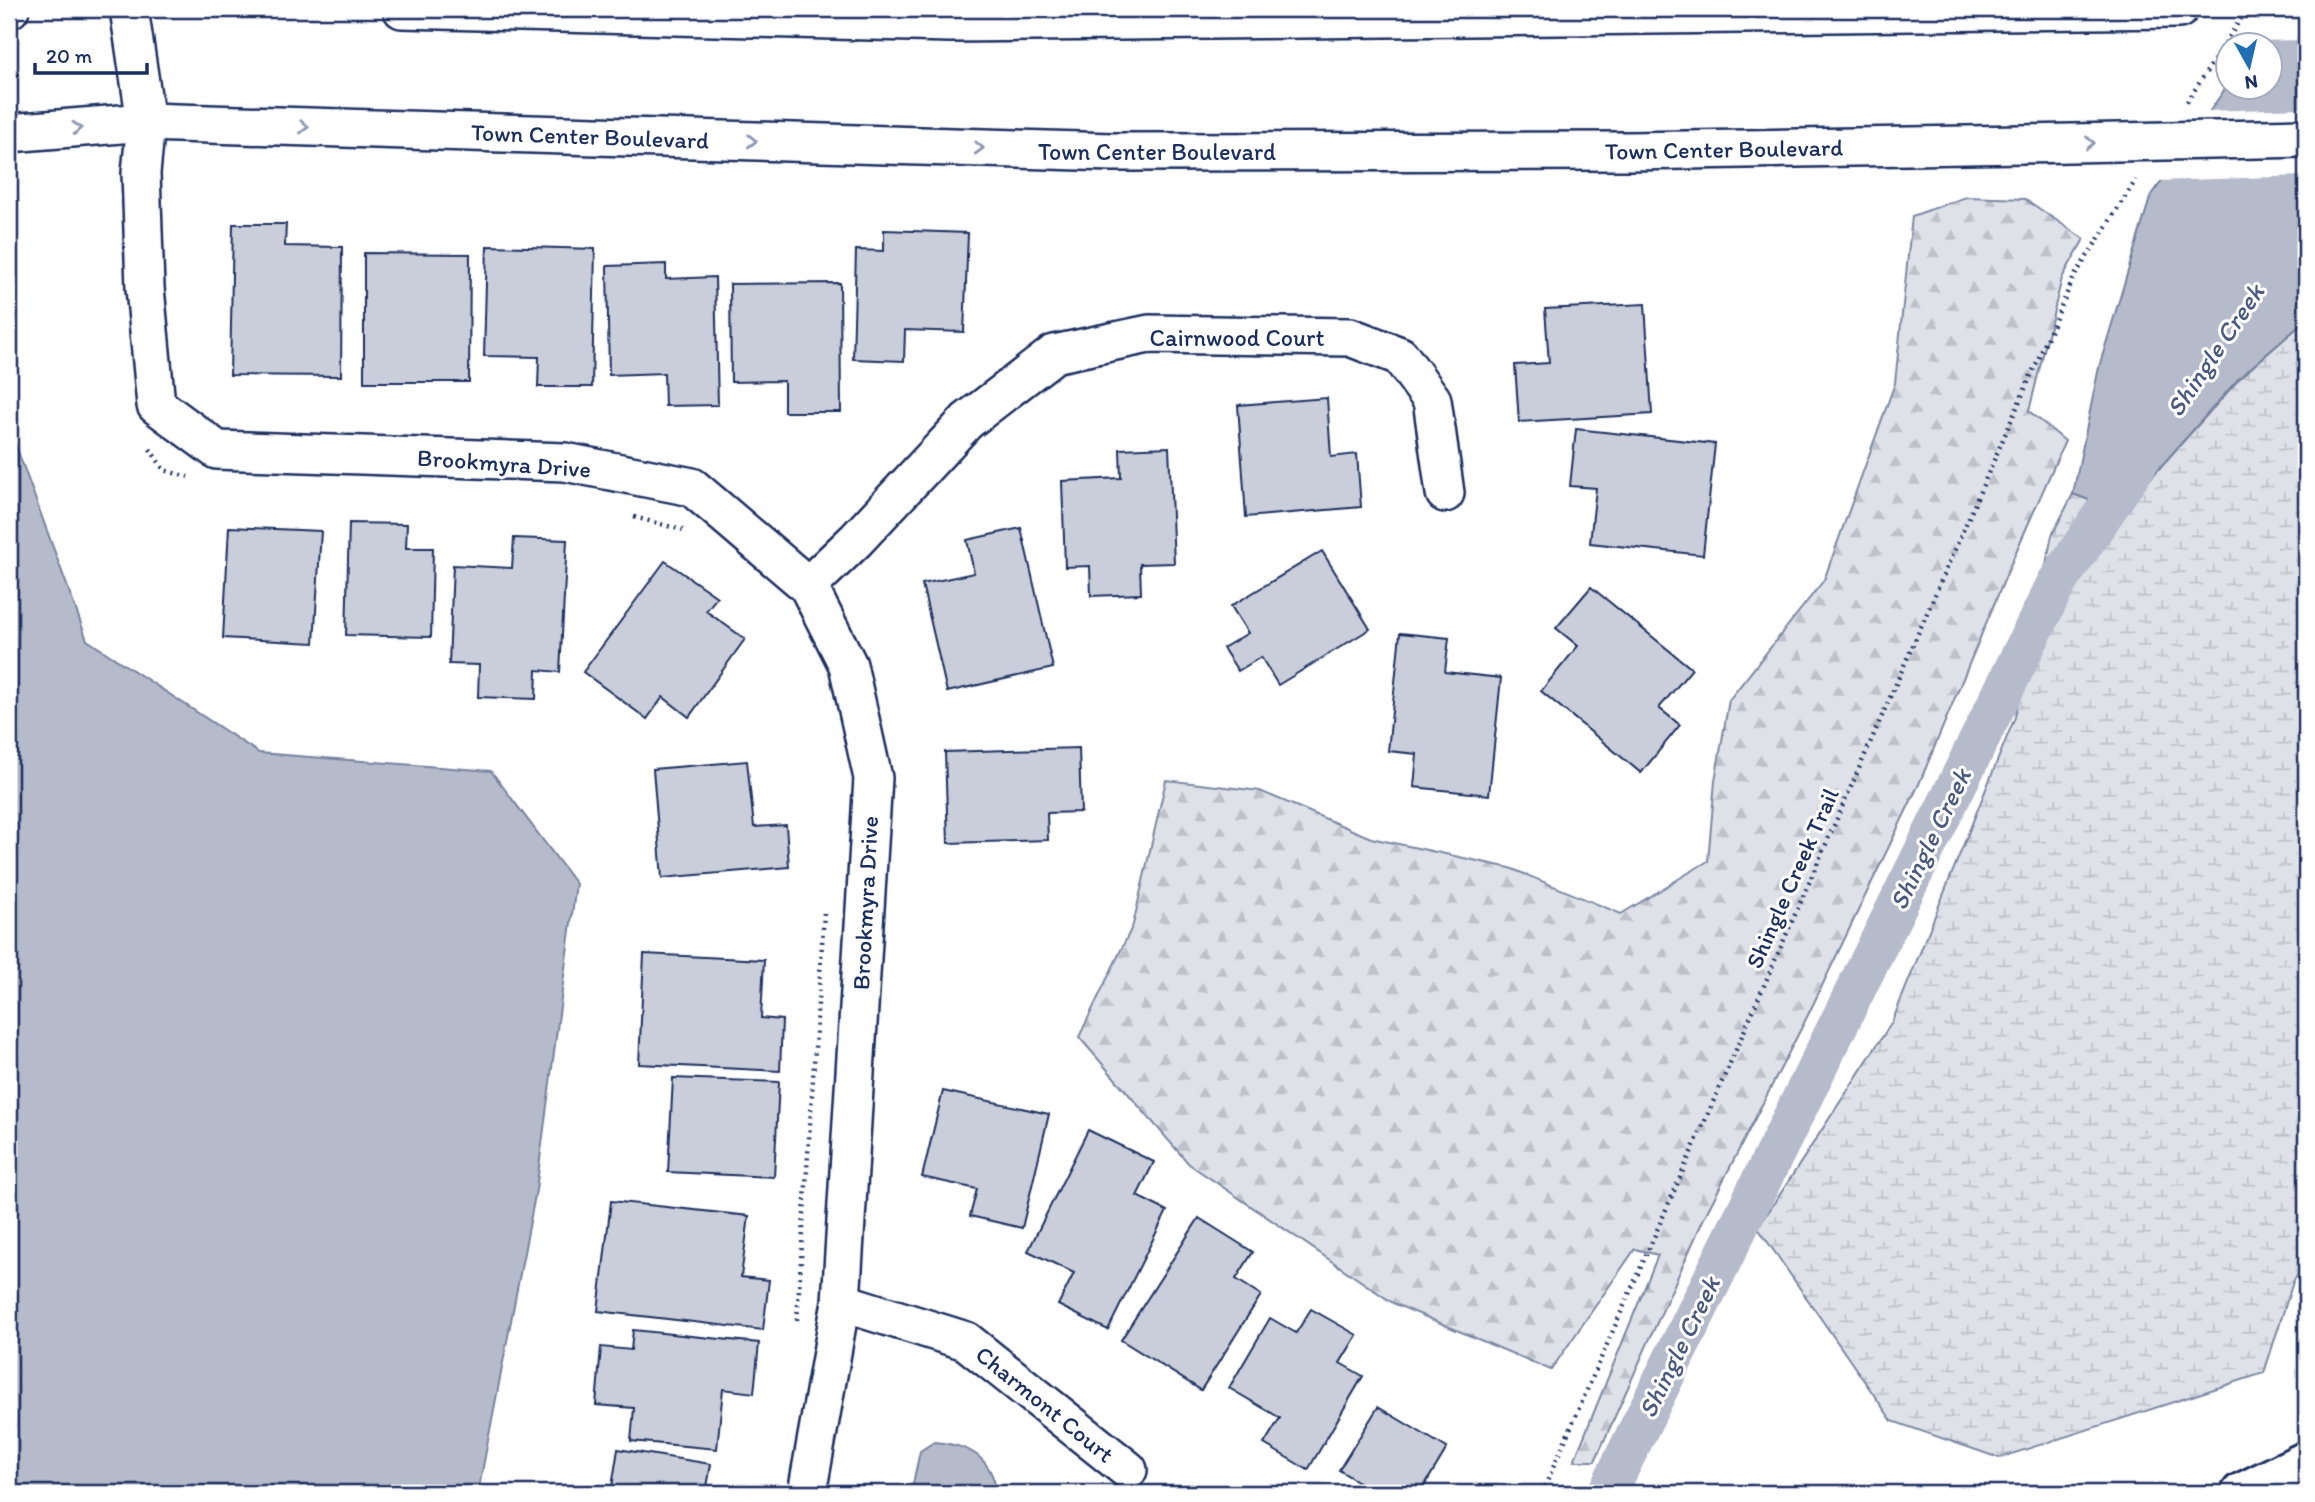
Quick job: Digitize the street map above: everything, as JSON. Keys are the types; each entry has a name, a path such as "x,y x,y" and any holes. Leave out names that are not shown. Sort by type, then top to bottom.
{"highway":[{"path":"2241,1493 2306,1461"}],"street":[{"name":"Brookmyra Drive","path":"130,9 146,122 141,173 145,288 156,405 217,450 565,462 692,487 808,586 848,665 873,778 841,1301 807,1493"},
{"path":"402,9 950,23 994,15 2179,9"},
{"name":"Town Center Boulevard","path":"9,133 146,122 1112,152 1629,151 2306,138"},
{"name":"Cairnwood Court","path":"808,586 856,540 967,421 1054,354 1149,334 1350,337 1400,356 1432,400 1445,493"},
{"name":"Charmont Court","path":"841,1301 966,1341 1128,1471"}],"path":[{"name":"Shingle Creek Trail","path":"1542,1493 2074,277"},
{"path":"144,439 164,470 199,480"},
{"path":"628,515 692,533"},
{"path":"796,1324 824,906"}],"green space":[{"path":"1966,197 2025,199 2084,239 2062,278 2029,411 2065,441 1919,784 1807,1017 1704,1218 1595,1461 1574,1461 1658,1255 1635,1249 1551,1370 1393,1303 1189,1164 1079,1037 1133,925 1166,780 1260,791 1371,838 1510,868 1621,914 1708,861 1715,781 1729,700 1824,580 1895,383 1912,216"},
{"path":"2306,320 2306,1259 2293,1282 2264,1373 1999,1458 1892,1421 1758,1228 1892,1022 2015,717 2052,535 2073,494 2108,507 2132,499 2241,377"}],"water":[{"path":"2281,9 2306,9 2306,320 2239,378 2132,499 2108,507 2073,494 2099,367 2150,198 2216,102 2284,102 2284,32 2265,32"},
{"path":"9,427 87,640 259,753 491,771 576,884 536,1190 478,1493 9,1493"},
{"path":"934,1442 958,1446 984,1461 990,1470 997,1493 911,1493 920,1451"}],"pier":[{"path":"2277,9 2306,9 2306,40 2284,40 2284,32 2260,32"},
{"path":"2306,108 2306,176 2158,181 2206,111"}],"building":[{"path":"233,224 286,224 285,246 342,247 341,376 230,375"},
{"path":"884,230 968,233 964,332 905,330 904,361 853,359 856,250 884,251"},
{"path":"487,246 595,249 592,387 538,387 539,357 484,356"},
{"path":"364,253 470,254 469,382 364,382"},
{"path":"666,264 666,279 715,277 718,405 665,406 664,373 609,375 607,266"},
{"path":"840,283 841,412 784,412 784,381 731,382 730,284"},
{"path":"1645,304 1652,414 1519,422 1515,365 1549,363 1545,309"},
{"path":"1327,398 1331,457 1357,454 1361,507 1246,517 1238,405"},
{"path":"1576,429 1715,444 1703,555 1590,543 1596,488 1570,486"},
{"path":"1169,447 1174,563 1140,564 1141,594 1091,596 1090,566 1065,567 1062,481 1121,478 1120,449"},
{"path":"349,523 407,524 406,548 433,548 431,637 346,635"},
{"path":"229,527 321,531 314,643 223,638"},
{"path":"1021,528 1053,668 947,692 922,584 974,573 967,540"},
{"path":"514,538 567,540 560,672 537,670 536,699 478,697 479,665 449,664 453,565 512,568"},
{"path":"1322,551 1370,629 1278,685 1261,657 1238,671 1223,648 1248,633 1231,606"},
{"path":"665,561 717,597 706,611 745,639 689,717 663,697 647,719 583,672"},
{"path":"1591,587 1692,669 1659,708 1680,725 1641,773 1541,691 1578,646 1556,628"},
{"path":"1400,633 1449,638 1445,672 1501,678 1489,795 1414,787 1417,754 1388,751"},
{"path":"1079,748 1081,812 1047,813 1048,840 948,843 945,752"},
{"path":"747,761 754,827 786,825 789,867 662,878 653,769"},
{"path":"644,954 764,960 761,1018 782,1020 780,1071 639,1064"},
{"path":"673,1078 779,1082 774,1177 668,1172"},
{"path":"943,1091 1049,1114 1022,1228 970,1216 977,1189 922,1177"},
{"path":"1088,1130 1154,1162 1137,1196 1167,1211 1108,1330 1058,1305 1074,1273 1028,1251"},
{"path":"611,1201 749,1216 741,1277 769,1280 763,1330 598,1311"},
{"path":"1199,1218 1253,1252 1236,1279 1261,1295 1201,1390 1121,1340"},
{"path":"1311,1309 1357,1335 1340,1363 1363,1376 1308,1470 1264,1444 1280,1418 1229,1388 1270,1318 1296,1333"},
{"path":"633,1330 759,1343 754,1393 723,1389 717,1449 631,1441 634,1408 596,1405 601,1347 631,1350"},
{"path":"1378,1407 1447,1448 1420,1493 1358,1493 1363,1485 1339,1470"},
{"path":"618,1449 711,1464 706,1493 611,1493"}],"waterway":[{"name":"Shingle Creek","path":"1607,1493 2056,584 2139,461"}]}
